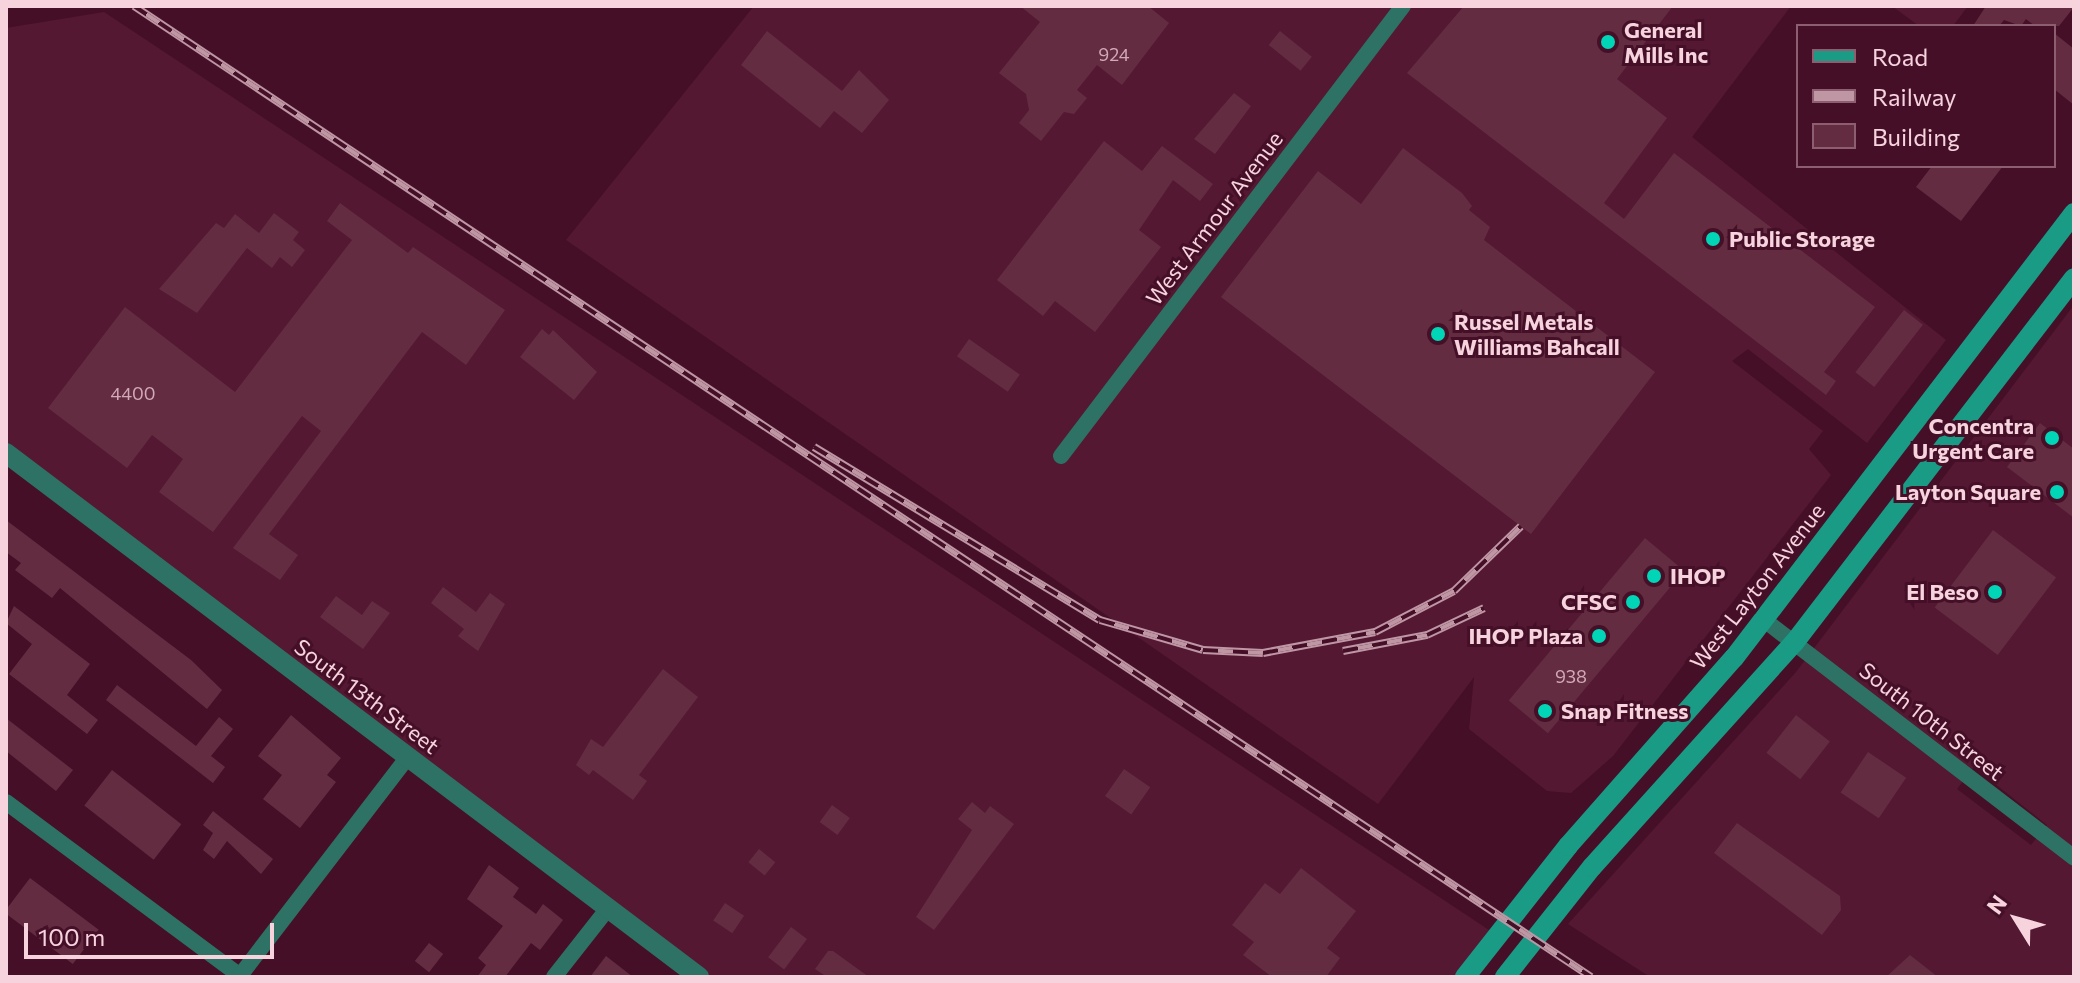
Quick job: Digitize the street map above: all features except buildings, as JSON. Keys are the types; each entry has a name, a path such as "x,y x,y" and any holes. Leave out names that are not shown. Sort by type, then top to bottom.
{"main road":[{"name":"West Layton Avenue","path":"1465,977 1763,619 2074,213"},
{"path":"1505,977 1592,867 1794,643 2074,278"}],"street":[{"name":"West Armour Avenue","path":"1061,456 1403,6"},
{"name":"South 13th Street","path":"6,453 699,977"},
{"name":"South 10th Street","path":"1763,619 2074,858"},
{"path":"6,802 240,976 408,757"},
{"path":"554,977 609,907"}],"shaded area":[{"path":"754,6 1791,6 1692,137 1946,340 1867,443 1748,349 1732,361 1823,431 1809,449 1831,475 1613,756 1571,793 1547,791 1469,729 1474,677 1378,804 566,240"},
{"path":"1892,6 1968,6 1954,24 1916,24"},
{"path":"104,12 1495,934 1465,977 699,977 6,453 6,28"},
{"path":"2074,305 2074,977 1650,977 1568,924 1796,672","holes":["1974,767 2047,825 2031,845 1957,789"]}],"railway":[{"path":"134,6 1591,977"},
{"path":"814,447 1100,620 1203,650 1263,653 1375,632 1454,591 1521,526"},
{"path":"1343,651 1427,635 1484,608"}],"place":[{"name":"General Mills Inc","path":"1608,42"},
{"name":"Public Storage","path":"1713,239"},
{"name":"Russel Metals Williams Bahcall","path":"1438,334"},
{"name":"Concentra Urgent Care","path":"2052,438"},
{"name":"Layton Square","path":"2057,492"},
{"name":"IHOP","path":"1654,576"},
{"name":"El Beso","path":"1995,592"},
{"name":"CFSC","path":"1633,602"},
{"name":"IHOP Plaza","path":"1599,636"},
{"name":"Snap Fitness","path":"1545,711"}]}
